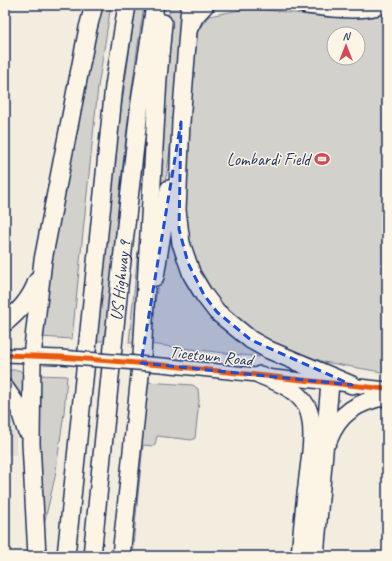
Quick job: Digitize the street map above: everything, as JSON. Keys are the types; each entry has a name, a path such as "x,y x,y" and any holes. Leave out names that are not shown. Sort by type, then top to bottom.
{"highway":[{"path":"88,28 90,5"},
{"path":"37,556 30,443 32,356 43,260 88,28 94,5"},
{"name":"US Highway 9","path":"66,556 114,86 127,5"},
{"name":"US Highway 9","path":"92,556 118,288 136,133 155,5"},
{"path":"121,556 142,356 156,108 164,5"},
{"path":"190,5 181,122 177,210 181,243 192,275 204,295 217,312 251,340 269,350 352,385"},
{"path":"188,31 195,16 205,5"},
{"path":"306,5 344,9 366,8 382,5"},
{"path":"142,356 169,185 181,122"},
{"path":"5,323 26,304 35,285 43,260"},
{"path":"260,375 280,383 292,391 306,406 310,418 311,447 300,556"},
{"path":"315,556 330,383"},
{"path":"5,388 19,408 30,443"},
{"path":"325,449 335,426 350,410 362,402 387,396"}],"street":[{"name":"Ticetown Road","path":"5,355 60,357 162,365 387,389"}],"highlighted area":[{"path":"181,122 179,229 188,263 204,295 217,312 251,340 352,385 141,363"}],"shaded area":[{"path":"100,5 111,5 98,87 72,339 40,337 44,296"},
{"path":"136,5 144,5 117,215 105,341 95,341 118,131"},
{"path":"170,5 181,5 173,125 167,173 158,206 163,61"},
{"path":"250,8 328,17 370,16 387,10 387,373 324,362 281,346 247,328 223,307 209,290 197,270 188,246 185,219 191,92 198,30 209,16"},
{"path":"168,213 185,279 260,352 259,357 148,344 163,256"},
{"path":"138,250 143,251 136,343 129,343"},
{"path":"5,370 19,370 26,375 27,415 12,386 5,377"},
{"path":"37,375 67,376 64,413 55,477 42,533"},
{"path":"145,382 193,385 198,389 199,401 195,438 192,440 157,436 155,445 143,445 132,556 127,556"},
{"path":"5,406 10,416 16,437 16,455 5,455"}],"cycle path":[{"path":"5,355 60,357 162,365 387,389"}],"place":[{"name":"Lombardi Field","path":"322,159"}]}
